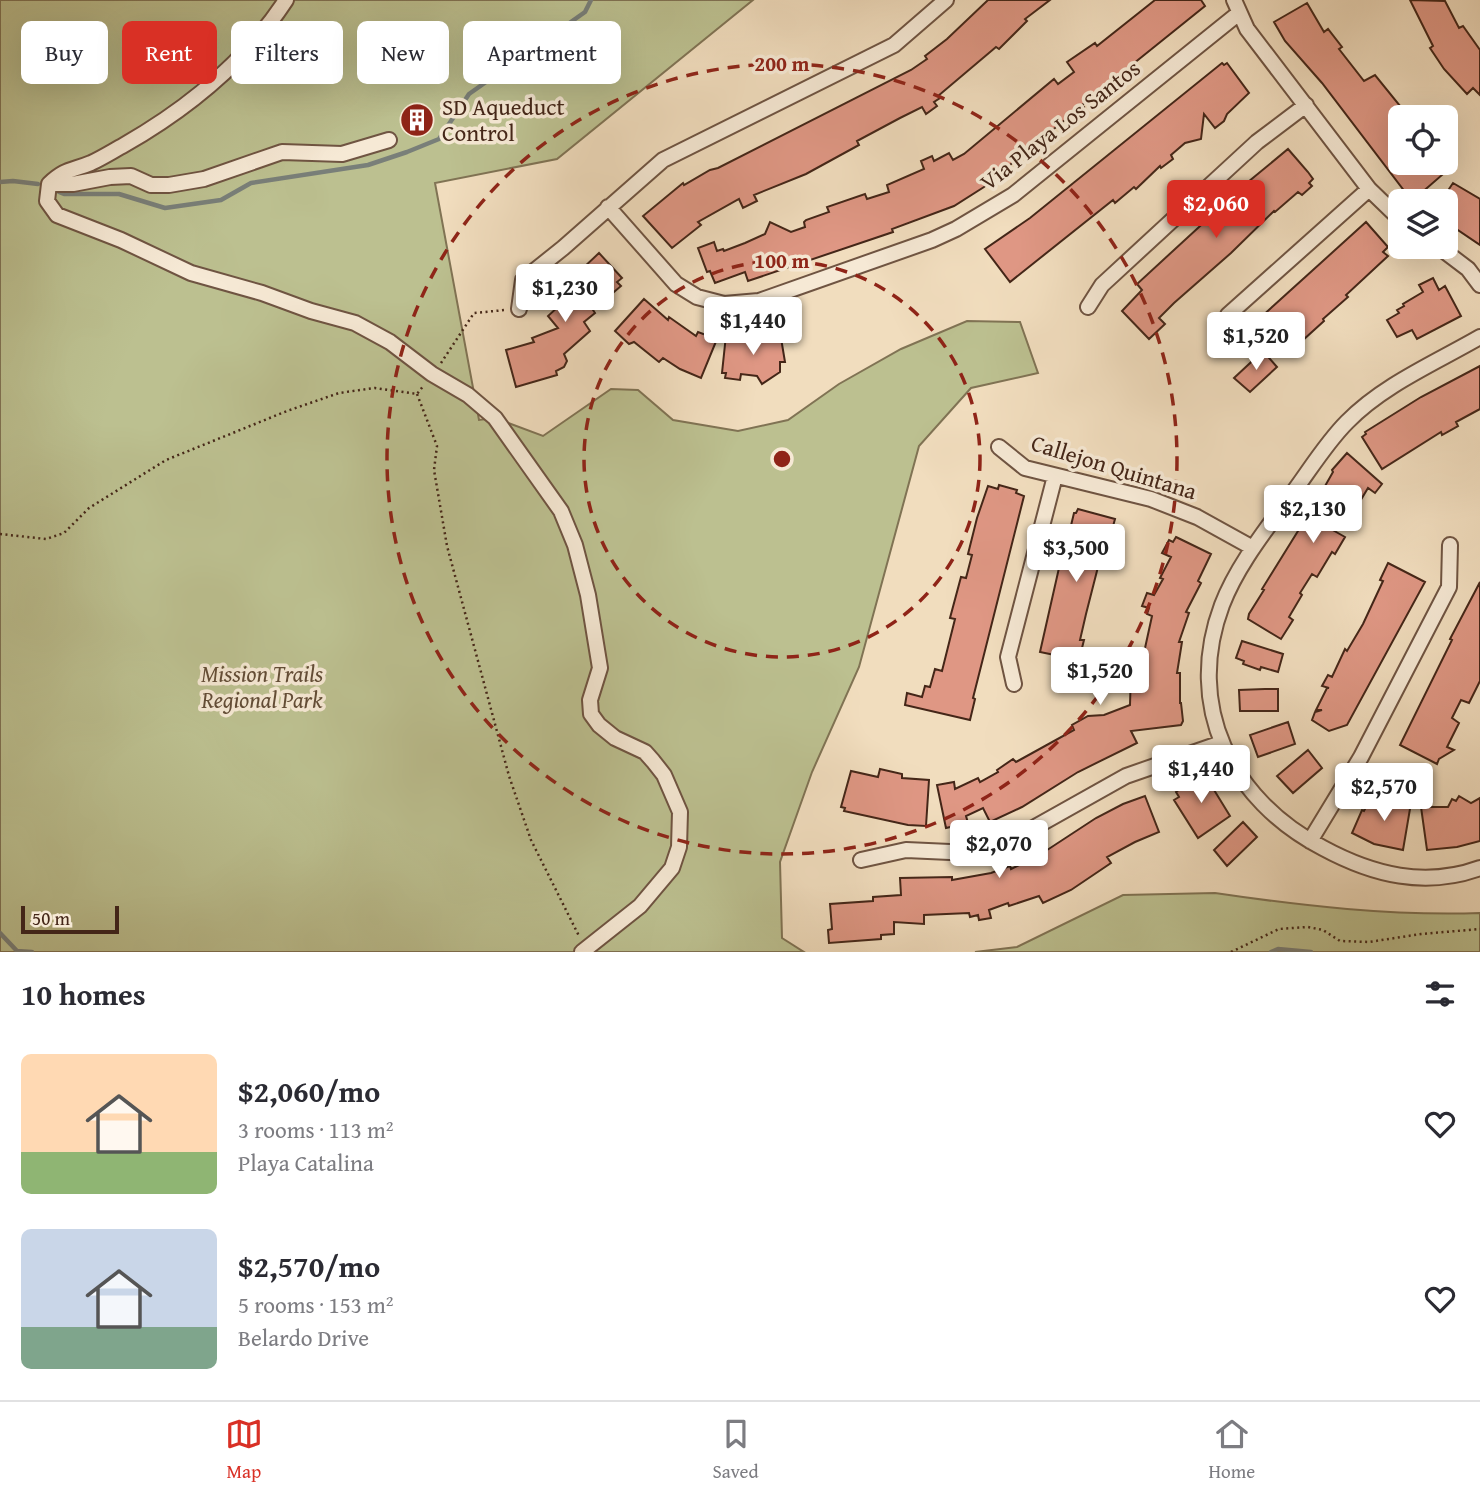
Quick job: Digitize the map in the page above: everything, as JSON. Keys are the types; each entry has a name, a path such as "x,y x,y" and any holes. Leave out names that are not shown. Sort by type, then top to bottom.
{"street":[{"path":"286,0 269,26 204,91 134,139 91,163 63,171 49,184 47,201 57,215 64,219 121,240 191,273 262,293 311,312 355,323 390,342 432,374 468,395 495,418 561,511 575,545 588,595 600,668 590,700 591,714 599,725 615,738 645,752 664,775 680,811 679,848 672,869 640,906 584,950"},
{"path":"519,309 523,280 663,160 894,45 946,0"},
{"path":"1237,7 1247,29 1369,188 1388,207"},
{"name":"Via Playa Los Santos","path":"608,207 676,284 697,297 724,304 759,301 932,240 1013,195 1237,7"},
{"path":"1088,307 1111,276 1257,142 1306,105"},
{"path":"49,184 73,184 131,176 151,185 169,185 204,179 282,152 342,154 390,140"},
{"path":"1219,342 1228,315 1369,188"},
{"path":"1455,259 1468,269 1480,285"},
{"path":"1480,337 1381,393 1347,421 1253,548 1223,604 1210,646 1209,680 1214,722 1221,743 1250,791 1284,824 1352,864 1403,878 1436,878 1480,868"},
{"name":"Callejon Quintana","path":"999,447 1025,468 1151,499 1197,517 1253,548"},
{"path":"1014,684 1008,657 1055,476"},
{"path":"1310,841 1361,757 1449,587 1450,545"},
{"path":"861,860 906,850 972,853 1003,845 1126,776 1221,743"}],"path":[{"path":"417,394 448,355 474,313 519,309"},
{"path":"0,534 46,539 64,533 89,508 166,460 339,393 374,388 417,394"},
{"path":"417,394 437,446 434,470 447,546 509,776 531,840 584,950"},
{"path":"1231,952 1279,929 1308,927 1323,930 1340,941 1369,942 1480,929"}],"green space":[{"name":"Mission Trails Regional Park","path":"0,0 753,0 557,159 435,183 479,420 495,418 543,436 611,389 638,390 673,420 738,431 788,420 839,384 901,349 967,321 1020,322 1038,373 971,388 919,446 859,667 812,772 780,862 782,938 804,952 0,952"},
{"path":"1215,893 1347,909 1480,913 1480,952 975,952 1017,947 1123,895"}],"building":[{"path":"988,0 1050,0 1025,19 1027,21 999,49 996,47 938,96 940,98 934,102 937,106 926,114 922,107 900,118 857,141 859,145 806,174 754,195 757,201 743,208 739,199 698,222 701,225 672,248 643,216 683,183 684,185 911,70 927,59 925,56"},
{"path":"1155,0 1201,0 1205,6 1082,105 1084,107 1067,122 1065,120 984,187 954,206 892,229 893,232 748,281 745,272 715,283 710,271 707,272 698,248 714,242 717,251 724,251 765,234 770,222 791,232 805,227 806,220 829,212 827,207 865,194 867,199 889,192 887,185 924,169 921,161 932,156 934,161 949,153 953,160 964,154 1054,79 1058,84 1074,72 1067,62 1095,43 1097,46"},
{"path":"1410,0 1445,1 1459,28 1463,26 1480,50 1480,95 1473,88 1467,94 1444,69 1430,48 1433,46"},
{"path":"1307,3 1324,32 1328,29 1342,47 1339,49 1364,81 1375,75 1399,105 1388,105 1388,170 1322,83 1285,41 1274,22"},
{"path":"1222,63 1227,63 1249,93 1227,114 1224,121 1215,128 1204,114 1201,139 1185,143 1171,155 1173,159 1161,168 1160,166 1136,189 1134,187 1115,203 1113,200 1010,282 985,249 1030,218"},
{"path":"1288,149 1313,179 1309,183 1312,186 1302,195 1298,192 1274,211 1174,303 1159,318 1165,324 1149,339 1122,311 1142,290 1137,284"},
{"path":"1392,175 1442,175 1426,189 1403,189"},
{"path":"1453,183 1480,199 1480,245 1458,230 1458,189 1449,189"},
{"path":"1366,222 1388,247 1383,252 1388,256 1292,350 1288,346 1286,348 1260,318"},
{"path":"599,253 622,278 617,282 621,286 593,310 595,313 584,322 590,331 564,354 567,361 564,367 556,371 557,375 516,387 506,350 534,342 532,338 558,328 548,316 571,295 563,287"},
{"path":"1433,278 1439,290 1445,286 1461,316 1417,339 1412,330 1397,337 1387,320 1399,313 1397,310 1404,306 1403,304 1423,292 1419,285"},
{"path":"644,299 668,320 669,317 696,336 698,332 717,339 701,378 663,358 659,362 634,342 629,344 615,331"},
{"path":"780,332 785,362 780,362 780,372 762,384 757,376 741,374 740,380 725,378 726,373 722,373 726,335 758,339 758,334"},
{"path":"1263,351 1277,367 1250,392 1234,378"},
{"path":"1480,366 1480,409 1456,422 1458,426 1442,435 1441,432 1382,469 1362,437 1365,432 1421,397"},
{"path":"1347,453 1382,484 1375,493 1368,488 1353,513 1358,517 1353,525 1331,529 1345,537 1317,577 1312,574 1300,593 1302,595 1289,617 1293,620 1281,639 1248,619 1249,614 1316,502 1332,470"},
{"path":"999,485 1017,490 1016,493 1024,496 973,698 975,699 970,720 905,705 907,693 922,697 925,686 930,687 935,669 942,671 955,619 950,618 961,577 966,578 972,555 968,554 977,518 988,486 998,489"},
{"path":"1078,509 1115,519 1101,564 1099,563 1080,640 1084,640 1079,660 1040,652 1066,537 1068,538 1074,513"},
{"path":"1176,537 1211,554 1198,581 1201,583 1186,612 1189,613 1179,642 1182,642 1177,673 1180,673 1181,725 1131,731 1137,743 1078,772 1022,807 990,822 983,808 966,816 968,823 946,828 937,785 954,782 955,789 978,778 980,782 1013,759 1016,762 1074,730 1072,725 1088,716 1104,715 1130,705 1131,671 1140,671 1152,616 1147,614 1149,608 1142,606 1147,593 1154,595 1163,579 1160,578 1171,557 1162,553 1169,540 1173,542"},
{"path":"1388,563 1425,582 1347,725 1329,731 1312,720 1315,712 1322,710 1316,710 1329,688 1322,686 1328,675 1332,677 1345,649 1347,651 1363,624 1383,581 1380,580"},
{"path":"1480,582 1480,681 1469,703 1461,700 1452,718 1459,723 1447,747 1454,750 1439,759 1437,764 1400,745"},
{"path":"1242,641 1283,654 1278,672 1261,667 1260,670 1243,664 1244,661 1236,658"},
{"path":"1278,689 1278,711 1240,711 1239,690"},
{"path":"1288,722 1295,744 1258,757 1250,735"},
{"path":"1308,750 1322,768 1293,793 1277,776"},
{"path":"880,769 902,774 902,778 929,780 926,826 908,825 844,811 845,808 841,807 851,771 878,777"},
{"path":"1203,772 1230,816 1198,838 1174,800 1179,797 1176,792"},
{"path":"1373,794 1396,805 1397,800 1411,803 1403,850 1374,844 1352,833"},
{"path":"1145,796 1159,832 1107,857 1111,863 1071,890 1043,903 1039,896 1009,906 1008,903 989,910 991,918 979,920 978,915 970,917 969,913 924,915 924,924 894,922 894,934 881,935 881,939 829,943 828,930 832,929 830,904 873,901 873,897 901,895 900,878 952,877 952,880 991,873 1010,866 1011,869 1038,856 1096,818"},
{"path":"1459,796 1471,803 1480,798 1480,841 1427,850 1421,807 1448,807 1452,799 1456,801"},
{"path":"1243,822 1257,837 1227,866 1214,850"}],"waterway":[{"path":"59,192 119,194 165,208 221,200 251,183 368,165 407,152 439,139 469,94 585,12 591,0"},
{"path":"0,182 38,184"},
{"path":"0,933 17,951 32,952"},
{"path":"1271,952 1278,949 1311,952"}],"place":[{"name":"SD Aqueduct Control","path":"417,120"}]}
